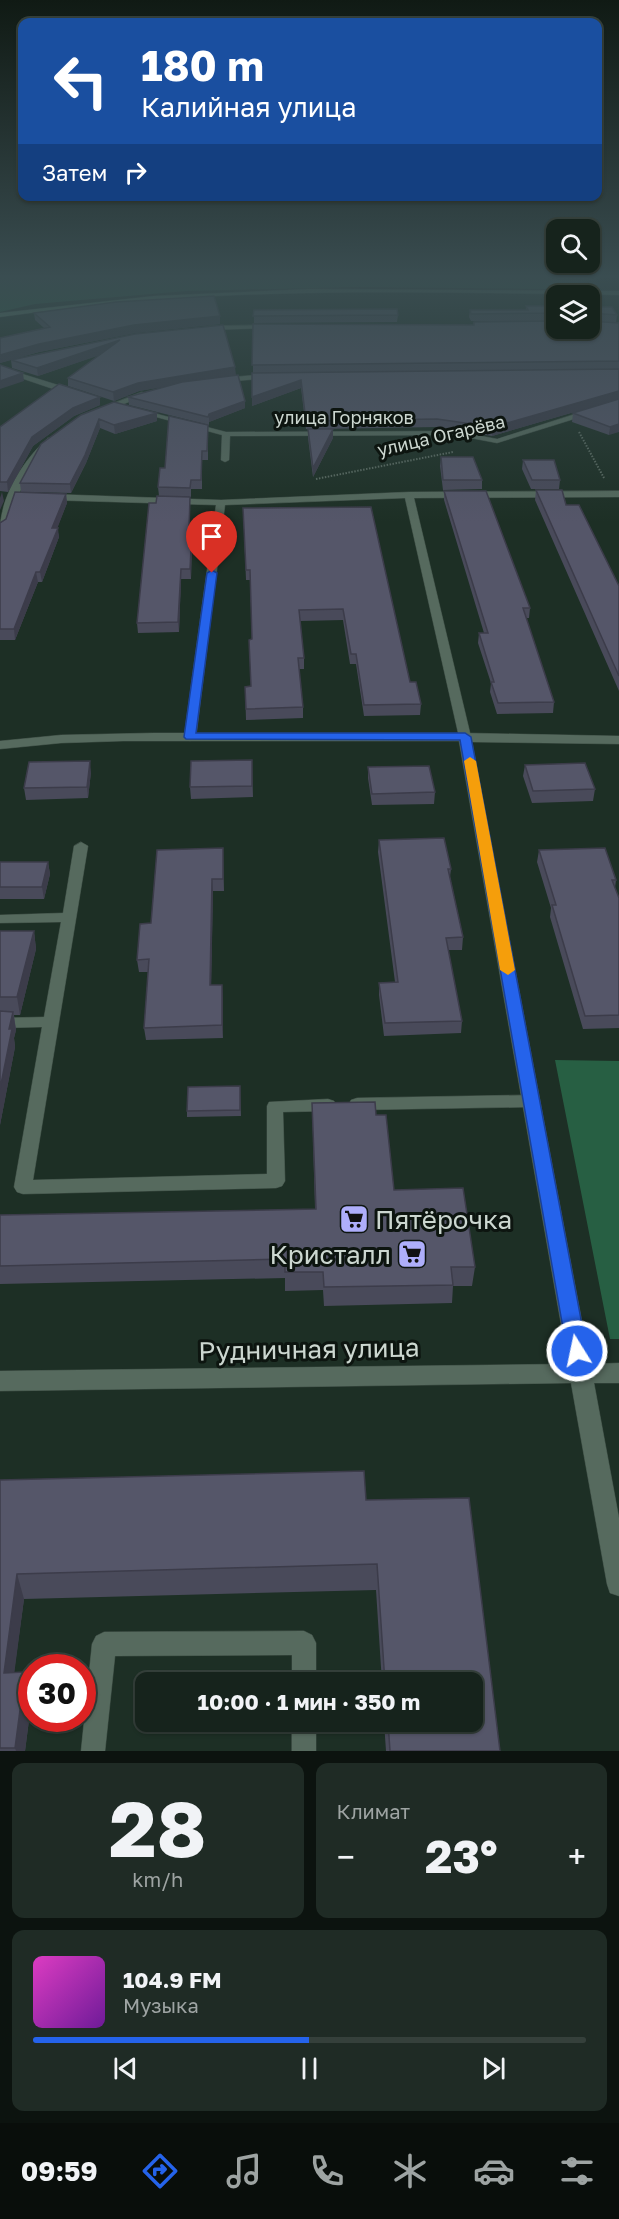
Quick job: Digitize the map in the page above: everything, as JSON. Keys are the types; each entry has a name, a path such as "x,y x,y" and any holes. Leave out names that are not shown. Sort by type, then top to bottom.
{"street":[{"path":"0,745 40,739 190,737 465,737 619,740"},
{"path":"465,737 619,1584"},
{"name":"Рудничная улица","path":"0,1381 619,1373"}],"lane":[{"path":"0,368 10,364"},
{"path":"0,368 79,394"},
{"path":"211,381 273,376"},
{"path":"95,412 149,393"},
{"name":"улица Горняков","path":"102,401 226,434 454,433 497,441"},
{"name":"улица Огарёва","path":"497,441 619,402"},
{"path":"0,528 12,496 37,450 62,432"},
{"path":"225,460 226,434"},
{"path":"36,497 221,502 409,495 616,494 619,506"},
{"path":"409,495 465,737"},
{"path":"0,496 24,496"},
{"path":"190,737 221,502"},
{"path":"81,846 23,1187 276,1181 275,1106 531,1101"},
{"path":"0,919 69,917"},
{"path":"0,1023 51,1022"},
{"path":"93,1751 104,1644 304,1643 304,1672"},
{"path":"304,1732 304,1751"}],"path":[{"path":"579,416 579,431 616,494"},
{"name":"улица Огарёва","path":"278,500 283,486 497,441"}],"green space":[{"path":"555,1060 619,1061 619,1339 610,1339"}],"building":[{"path":"17,359 65,359 37,368 11,360"},
{"path":"94,359 233,359 235,367 138,383 113,392 68,378"},
{"path":"252,359 619,359 619,361 252,365"},
{"path":"0,365 23,373 0,381"},
{"path":"619,369 619,391 493,427 437,419 306,421 301,380 252,397 252,373"},
{"path":"238,375 245,401 209,414 208,417 128,397 182,382"},
{"path":"59,384 100,397 73,408 32,437 7,482 0,482 0,427"},
{"path":"619,399 619,424 610,427 573,413"},
{"path":"114,402 157,413 114,425 99,419 85,455 70,484 20,483 41,444 81,415"},
{"path":"169,416 208,425 207,451 202,451 201,480 191,480 190,488 158,487 160,468 165,468"},
{"path":"308,429 333,429 313,468"},
{"path":"441,457 473,457 482,480 443,480"},
{"path":"523,460 554,460 560,480 532,480"},
{"path":"536,490 562,490 566,505 579,505 619,586 619,676"},
{"path":"444,491 486,491 530,608 523,608 554,702 498,703 479,633 488,633"},
{"path":"15,492 66,494 52,528 58,528 40,572 36,572 14,629 0,629 0,523 6,519"},
{"path":"157,496 190,497 189,530 192,530 190,569 181,569 178,622 137,623 149,503 156,503"},
{"path":"371,507 410,682 416,682 421,704 364,705 356,654 351,654 343,609 299,610 304,658 298,658 303,707 246,709 245,687 251,686 249,640 252,639 250,570 246,570 243,508"},
{"path":"252,760 252,786 190,787 191,761"},
{"path":"90,761 87,787 24,788 29,762"},
{"path":"585,763 595,789 533,791 525,765"},
{"path":"429,766 435,792 372,794 368,767"},
{"path":"444,838 451,869 448,869 463,937 446,938 462,1021 385,1023 379,983 398,982 379,840"},
{"path":"223,848 223,879 212,879 210,985 222,985 222,1025 144,1028 149,959 137,960 140,924 151,923 157,850"},
{"path":"605,848 616,880 612,880 619,898 619,1015 585,1016 552,905 556,905 539,850"},
{"path":"0,862 48,862 42,887 0,887"},
{"path":"0,931 34,931 17,997 0,997"},
{"path":"0,1011 13,1012 9,1029 12,1029 0,1089"},
{"path":"240,1086 240,1110 187,1111 188,1087"},
{"path":"375,1102 376,1115 386,1115 394,1190 463,1188 475,1267 451,1267 453,1285 324,1287 323,1272 285,1272 285,1259 0,1266 0,1215 316,1209 312,1103"},
{"path":"364,1471 366,1500 469,1498 500,1751 390,1751 389,1732 483,1732 483,1672 384,1672 377,1564 17,1574 4,1673 18,1672 18,1725 15,1748 0,1748 0,1480"}],"slow traffic":[{"path":"470,761 508,970"}],"place":[{"name":"Пятёрочка","path":"354,1219"},
{"name":"Кристалл","path":"412,1254"}],"route":[{"path":"212,573 190,737 465,737 577,1351"}]}
